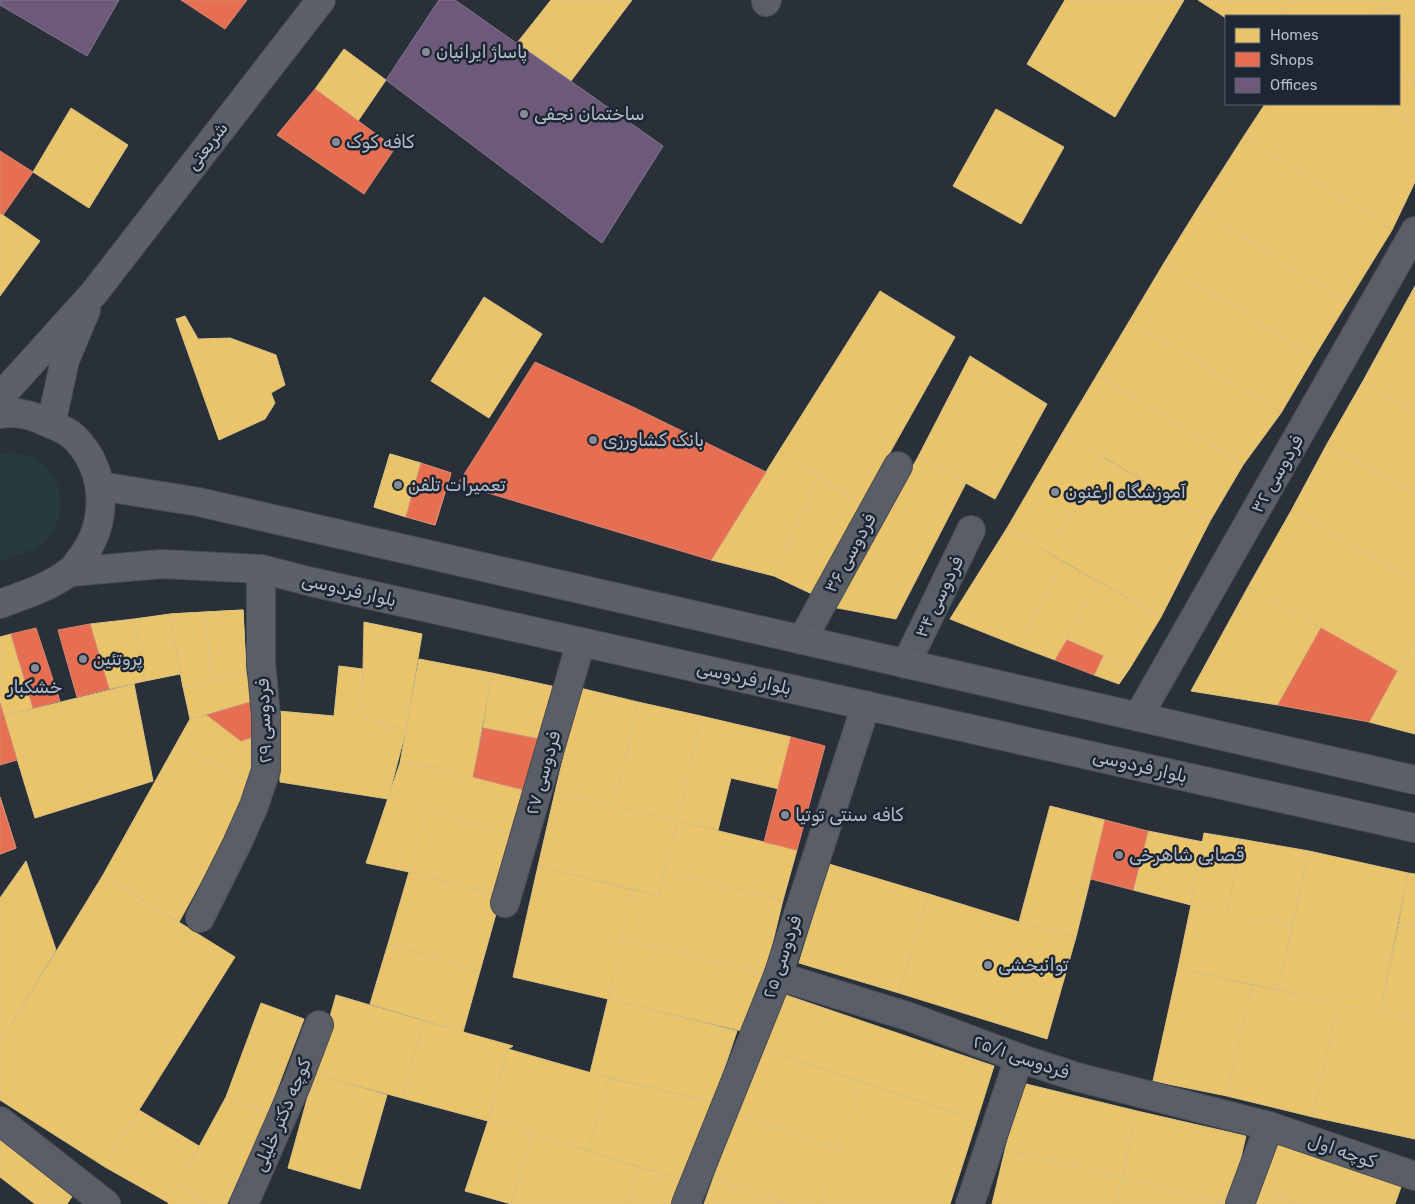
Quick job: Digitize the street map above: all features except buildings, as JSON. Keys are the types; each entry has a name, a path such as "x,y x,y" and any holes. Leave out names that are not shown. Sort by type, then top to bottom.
{"main road":[{"name":"شریعتی","path":"0,397 94,293 321,0"},
{"name":"شریعتی","path":"51,424 65,360 94,293"},
{"path":"0,414 10,412 31,415 73,436 90,458 100,486 100,518 90,548 70,572 46,586 0,604"},
{"path":"100,486 199,502 1415,780"},
{"name":"بلوار فردوسی","path":"70,572 162,564 261,569 1415,828"}],"street":[{"name":"فردوسی ۳۲","path":"1138,717 1415,231"},
{"name":"فردوسی ۳۶","path":"802,640 898,466"},
{"name":"فردوسی ۳۴","path":"906,664 971,530"},
{"name":"فردوسی ۲۹","path":"200,918 247,821 266,770 266,716 261,652 261,569"},
{"name":"فردوسی ۲۷","path":"505,903 581,642"},
{"name":"فردوسی ۲۵","path":"686,1204 778,976 866,705"},
{"name":"فردوسی ۲۵/۱","path":"778,976 910,1017 1019,1058 1076,1077 1269,1126"},
{"name":"کوچه دکتر خلیلی","path":"244,1204 297,1084 319,1025"},
{"path":"970,1204 1019,1058"},
{"path":"0,1121 106,1204"},
{"path":"1240,1204 1269,1126"},
{"name":"کوچه اول","path":"1269,1126 1415,1176"}],"green space":[{"path":"10,452 35,459 51,472 59,492 60,515 51,535 43,543 0,562 0,454"}],"place":[{"name":"پاساژ ایرانیان","path":"426,52"},
{"name":"ساختمان نجفی","path":"524,114"},
{"name":"کافه کوک","path":"336,142"},
{"name":"بانک کشاورزی","path":"593,440"},
{"name":"تعمیرات تلفن","path":"398,485"},
{"name":"آموزشگاه ارغنون","path":"1055,492"},
{"name":"پروتئین","path":"83,659"},
{"name":"خشکبار","path":"35,668"},
{"name":"کافه سنتی توتیا","path":"785,815"},
{"name":"قصابی شاهرخی","path":"1119,855"},
{"name":"توانبخشی","path":"988,965"}]}
